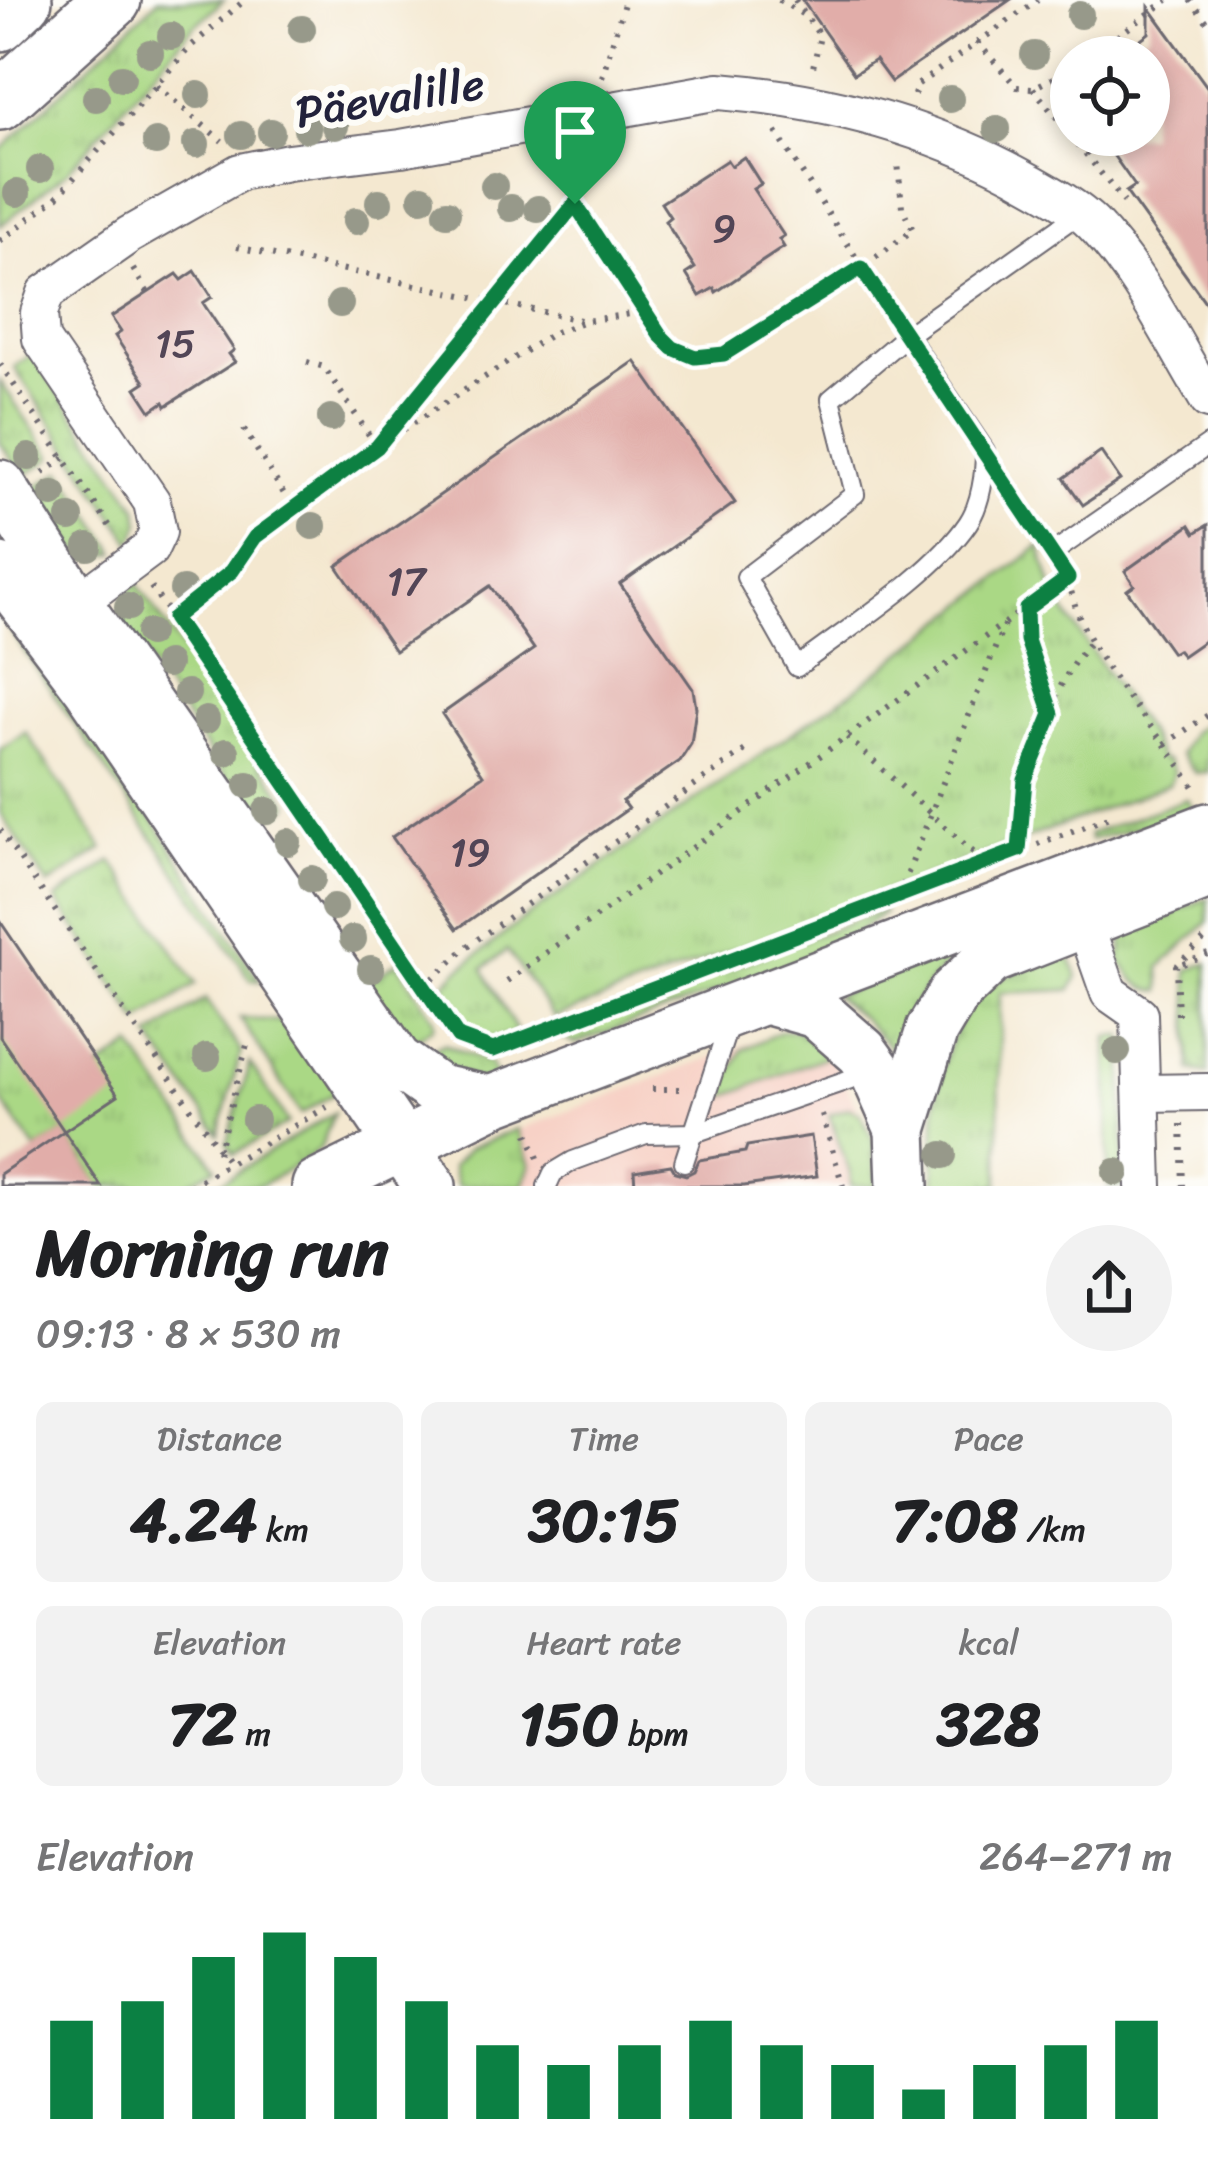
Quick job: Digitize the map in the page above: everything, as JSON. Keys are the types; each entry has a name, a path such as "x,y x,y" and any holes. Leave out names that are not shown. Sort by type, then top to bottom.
{"main road":[{"path":"0,22 23,0"},
{"path":"0,101 112,0"},
{"path":"0,486 76,604 396,1061 438,1091 490,1102"},
{"path":"0,569 90,688 430,1186"},
{"path":"903,1186 901,1130 932,1030 954,993 991,958 1077,902 1192,803"},
{"path":"319,1186 490,1102 750,1004 1077,902 1208,873"},
{"path":"750,1004 815,1012 862,1052 901,1130"}],"street":[{"name":"Päevalille","path":"134,562 150,549 158,532 152,502 40,339 39,313 46,293 129,236 240,172 719,91 769,94 906,125 990,160 1080,213 1124,260 1208,400"},
{"path":"76,604 134,562"},
{"path":"1077,902 1109,993 1139,1014 1144,1186"},
{"path":"1144,1093 1208,1092"}],"lane":[{"path":"907,335 985,451 985,472 972,519 942,555 797,667 746,577 855,494 831,399 907,335 1080,213"},
{"path":"1054,552 1208,445"},
{"path":"684,1162 750,1004"},
{"path":"547,1186 553,1173 573,1161 646,1134 694,1133 875,1070"}],"path":[{"path":"0,241 57,197 191,46 244,0"},
{"path":"598,91 625,0"},
{"path":"779,0 807,17"},
{"path":"795,0 820,36 810,80"},
{"path":"910,110 917,85 1038,0"},
{"path":"1117,36 1168,0"},
{"path":"1190,0 1208,23"},
{"path":"977,42 1017,87 1033,88 1050,80"},
{"path":"156,86 230,149 240,172"},
{"path":"1033,88 1130,211"},
{"path":"767,118 907,335"},
{"path":"555,160 575,204 643,312 673,348 695,357 724,354 913,230 896,178 899,150"},
{"path":"377,447 575,204"},
{"path":"237,247 585,321"},
{"path":"132,266 148,293"},
{"path":"173,618 232,571 255,537 377,447 553,333 585,321 643,312"},
{"path":"308,362 324,367 377,447"},
{"path":"0,364 458,1037 493,1050 1128,810"},
{"path":"244,429 294,510"},
{"path":"985,451 1054,552 1091,641 1165,744 1192,803"},
{"path":"507,981 1082,566"},
{"path":"1026,609 1027,640 1052,714"},
{"path":"899,896 1005,624"},
{"path":"1019,850 1025,780 1067,666 1091,641"},
{"path":"1165,744 1208,715"},
{"path":"848,737 986,863"},
{"path":"424,987 468,946 751,746"},
{"path":"1192,803 1208,780"},
{"path":"0,830 218,1153 230,1164"},
{"path":"1176,967 1208,954"},
{"path":"218,1153 247,1045"},
{"path":"814,1092 843,1186"}],"shaded area":[{"path":"782,1031 826,1046 873,1139 877,1186 457,1186 452,1167 468,1149"}],"green space":[{"path":"158,0 224,0 192,28 67,172 0,226 0,151"},
{"path":"32,354 138,508 140,523 132,543 14,367"},
{"path":"0,381 52,457 23,477 0,442"},
{"path":"62,471 116,552 100,556 75,548 47,516 31,490"},
{"path":"1040,546 1055,597 1149,735 1160,759 1168,761 1174,773 1169,784 554,1018 507,950 483,969 517,1032 480,1038 457,1022 442,1000 446,983 457,971 526,917 852,692"},
{"path":"136,582 290,806 259,826 123,625 122,605"},
{"path":"0,588 260,981 251,980 0,616"},
{"path":"1208,721 1208,772 1195,773 1180,754 1192,732"},
{"path":"26,732 103,849 48,885 0,813 0,749"},
{"path":"1187,799 1196,813 1090,840 1089,834"},
{"path":"112,861 196,984 139,1022 56,899"},
{"path":"1208,898 1208,922 1160,967 1161,991 1136,981 1120,960 1125,931"},
{"path":"882,910 831,950 575,1044 556,1034"},
{"path":"964,947 921,995 895,1053 834,996"},
{"path":"1063,956 1071,960 1078,976 1071,990 1000,993 999,1186 935,1186 937,1101 950,1044 962,1019 1001,979"},
{"path":"397,962 434,1019 434,1027 407,1045 366,983"},
{"path":"1208,963 1208,1074 1191,1070 1188,970"},
{"path":"205,999 241,1051 219,1134 150,1037"},
{"path":"240,1018 292,1022 331,1078 335,1093 301,1114"},
{"path":"782,1031 799,1031 826,1052 825,1057 718,1099 742,1050"},
{"path":"1123,1036 1124,1186 1108,1186 1108,1037"},
{"path":"0,1037 100,1068 132,1046 216,1167 183,1186 101,1186 64,1132 36,1150 0,1098"},
{"path":"444,1044 490,1063 496,1077 479,1081 418,1056"},
{"path":"250,1063 288,1123 234,1154 227,1144"},
{"path":"848,1108 860,1113 873,1139 877,1186 851,1186 829,1115"},
{"path":"334,1113 321,1147 310,1157 259,1186 214,1186"},
{"path":"517,1129 531,1165 523,1186 457,1186 452,1167 468,1149"}],"building":[{"path":"802,0 1010,0 891,82 875,60 854,74"},
{"path":"1149,7 1208,88 1208,306 1126,192 1135,186 1114,156 1170,156 1170,36 1145,36 1149,33"},
{"path":"744,157 761,184 753,189 784,236 779,239 784,247 716,292 714,288 700,296 686,274 695,268 665,221 670,217 661,203 727,160 731,166"},
{"path":"195,271 212,297 203,303 234,350 229,354 235,362 151,411 136,388 145,382 115,336 121,332 111,317 177,274 182,280"},
{"path":"635,361 735,503 620,584 693,689 696,708 691,744 680,761 622,801 628,809 457,929 392,837 483,775 442,714 534,649 490,586 395,651 337,566"},
{"path":"1101,452 1120,480 1083,505 1064,478"},
{"path":"1190,525 1195,533 1208,525 1208,638 1182,656 1177,650 1172,653 1127,590 1134,585 1125,571"},
{"path":"0,921 118,1095 64,1131 0,1037"},
{"path":"64,1131 101,1186 0,1186 0,1174"},
{"path":"811,1136 817,1176 744,1186 635,1186 634,1171 671,1165 675,1172 686,1175 699,1160 745,1152 747,1146"}],"route":[{"path":"575,204 661,336 673,348 695,357 724,354 861,268 1068,578 1026,609 1027,640 1052,714 1025,780 1019,850 493,1050 458,1037 173,618 232,571 255,537 377,447 575,204"}]}
